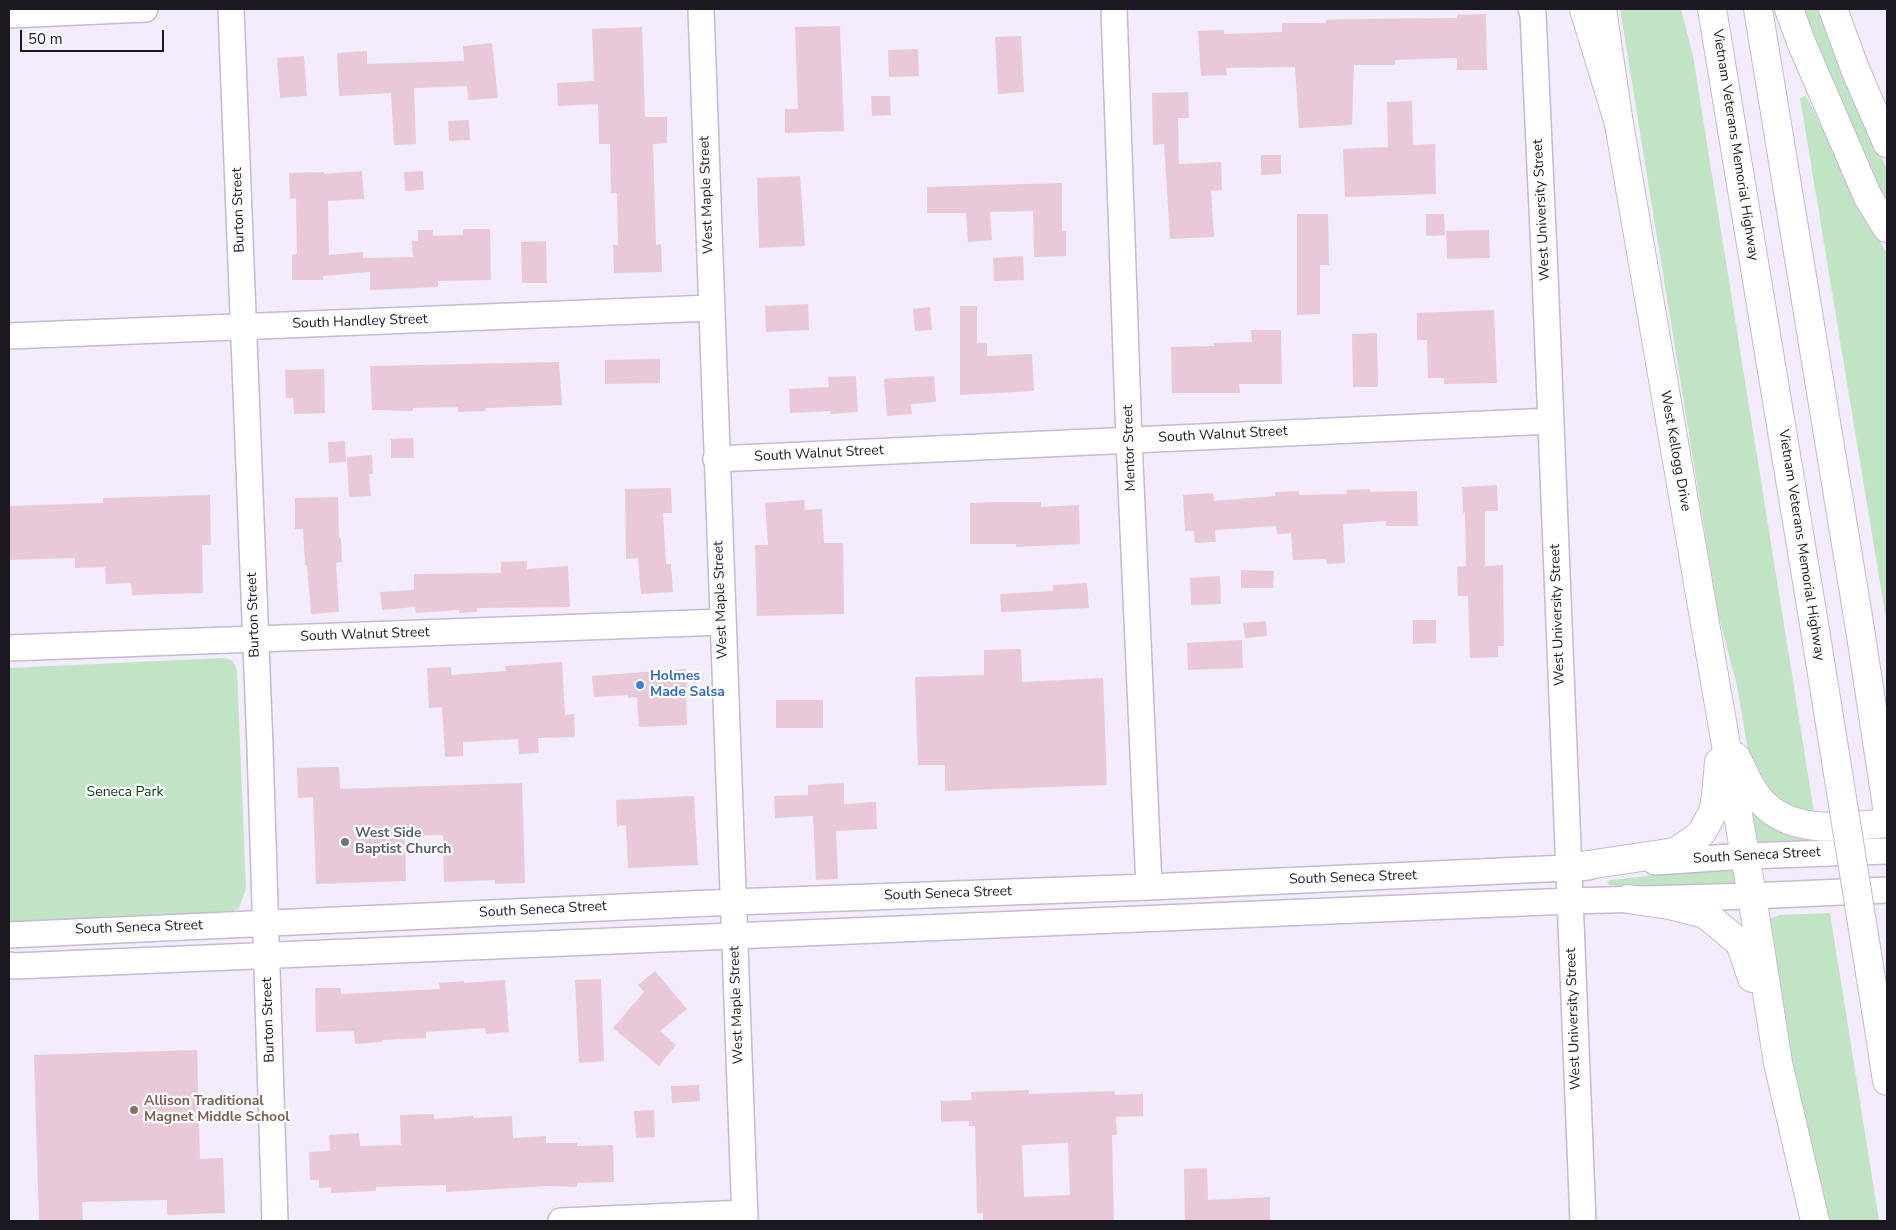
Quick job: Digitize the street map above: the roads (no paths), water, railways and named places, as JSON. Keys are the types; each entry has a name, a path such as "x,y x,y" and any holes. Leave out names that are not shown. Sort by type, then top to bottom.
{"main road":[{"name":"West Kellogg Drive","path":"1584,9 1619,124 1722,728 1746,856 1778,1063"},
{"path":"1602,9 1619,124"},
{"name":"Vietnam Veterans Memorial Highway","path":"1712,9 1815,630 1887,1081"},
{"path":"1758,9 1860,629 1887,807"},
{"path":"1789,9 1801,42 1868,197 1887,228"},
{"path":"1833,9 1855,69 1887,144"},
{"path":"1722,728 1753,791 1763,804 1780,816 1800,823 1825,827 1887,823"},
{"path":"1568,868 1675,852 1695,839 1702,832 1713,812 1722,728"},
{"path":"1628,899 1669,905 1705,914 1740,943 1778,1063 1815,1221"}],"street":[{"path":"9,15 145,9"},
{"name":"Burton Street","path":"231,9 276,1221"},
{"name":"West Maple Street","path":"700,9 745,1217"},
{"name":"Mentor Street","path":"1114,9 1129,440 1149,887"},
{"name":"West University Street","path":"1531,9 1534,34 1551,421 1582,1221"},
{"name":"South Handley Street","path":"9,336 711,308"},
{"name":"South Walnut Street","path":"716,459 1551,421"},
{"name":"South Walnut Street","path":"9,648 722,622"},
{"name":"South Seneca Street","path":"9,935 733,902 1149,887 1568,868 1746,856 1887,851"},
{"path":"9,965 267,957 734,935 1887,890"},
{"path":"561,1221 745,1217"}],"place":[{"name":"Holmes Made Salsa","path":"640,685"},
{"name":"West Side Baptist Church","path":"345,842"},
{"name":"Allison Traditional Magnet Middle School","path":"134,1110"}],"park label":[{"name":"Seneca Park","path":"125,793"}]}
